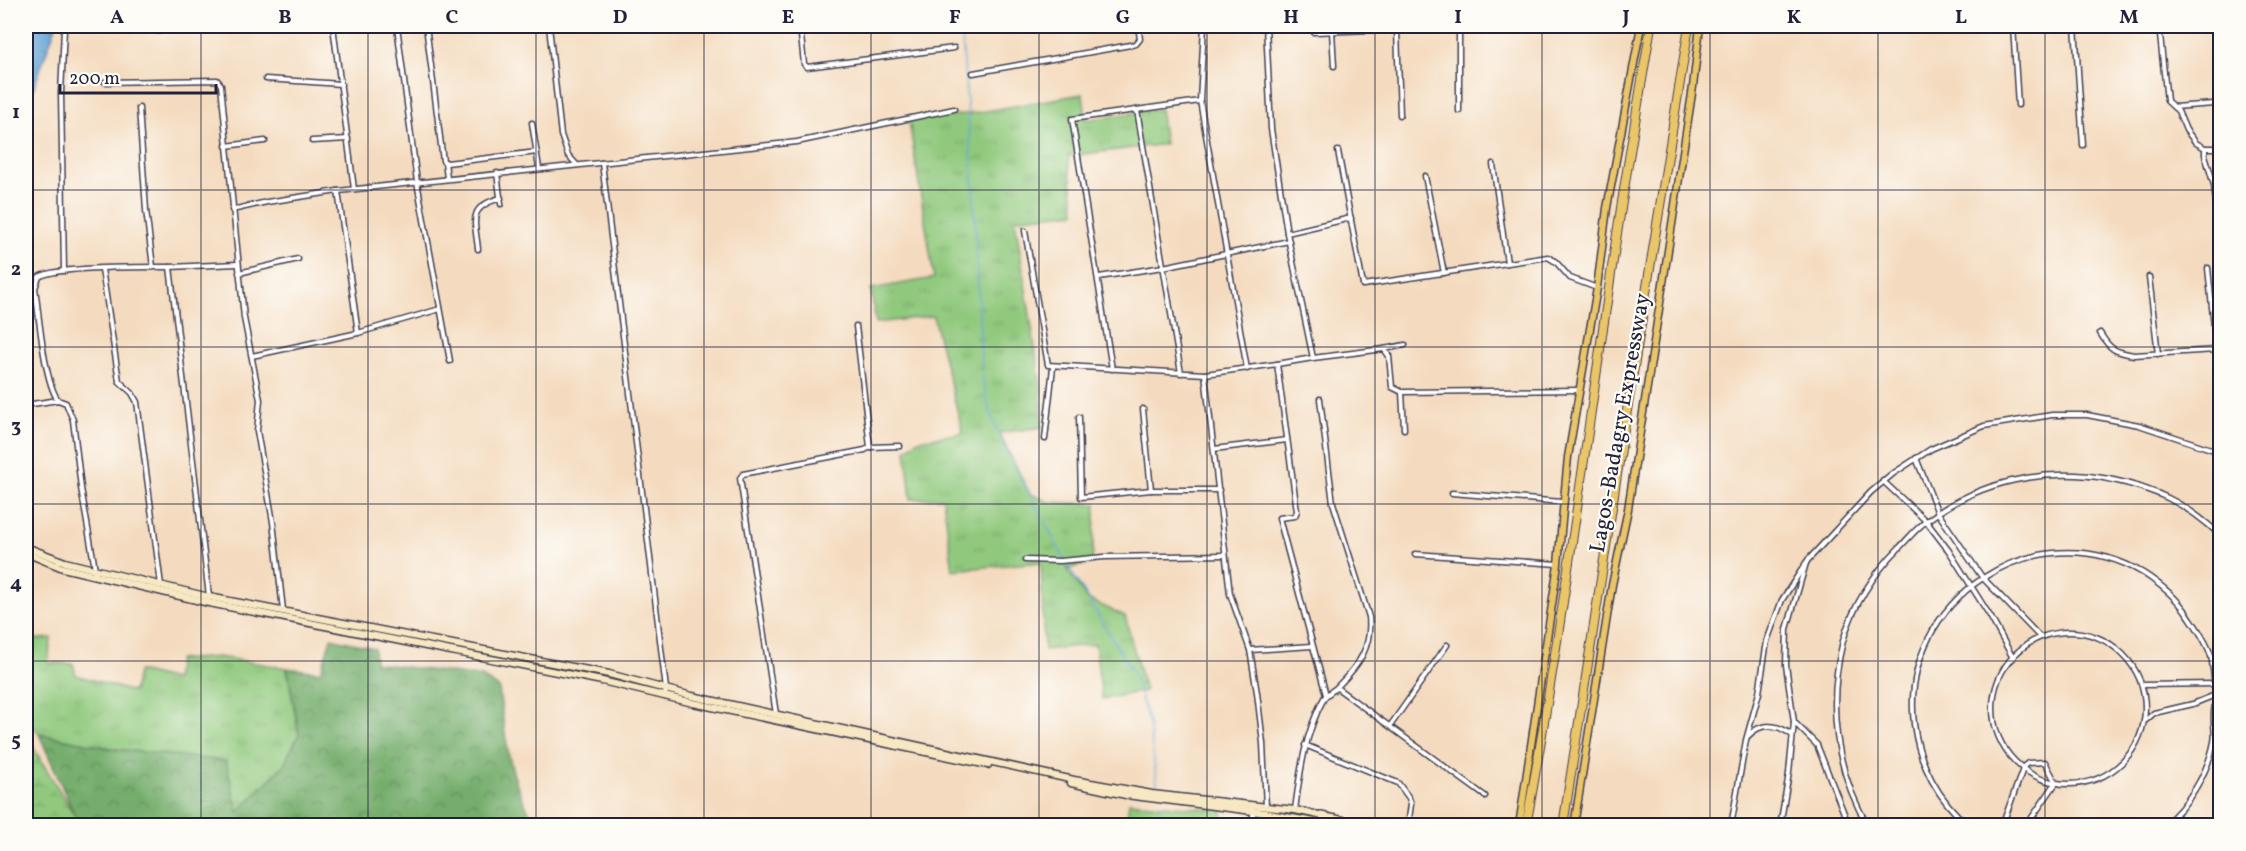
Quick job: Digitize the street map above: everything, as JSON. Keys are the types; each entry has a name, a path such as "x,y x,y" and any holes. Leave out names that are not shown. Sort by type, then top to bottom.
{"highway":[{"name":"Lagos-Badagry Expressway","path":"1526,825 1652,26"},
{"name":"Lagos-Badagry Expressway","path":"1563,825 1624,423 1689,26"}],"main road":[{"name":"Lagos-Badagry Expressway","path":"1519,825 1558,564 1562,502 1579,390 1597,288 1607,208 1641,26"},
{"name":"Lagos-Badagry Expressway","path":"1574,825 1612,585 1628,509 1693,87 1700,26"}],"street":[{"path":"158,31 195,26"},
{"path":"333,26 354,189"},
{"path":"397,26 417,182 450,361"},
{"path":"426,26 442,158 445,162 447,178"},
{"path":"549,26 561,135 564,147 577,165"},
{"path":"800,26 804,64 807,67 954,48"},
{"path":"973,72 1136,44 1140,39 1138,26"},
{"path":"1204,26 1200,101 1247,369"},
{"path":"1266,26 1271,129 1287,233 1313,358"},
{"path":"1314,32 1361,27 1397,30 1446,26"},
{"path":"1459,26 1459,111"},
{"path":"2013,26 2018,105"},
{"path":"2075,26 2083,145"},
{"path":"2159,26 2167,101 2178,111 2186,130 2196,143 2205,148 2220,148"},
{"path":"64,29 61,93 64,271"},
{"path":"1397,30 1400,115"},
{"path":"1332,31 1334,66"},
{"path":"266,79 340,84"},
{"path":"105,82 217,80 221,85 237,264 244,318 260,400 256,425 273,522 283,614"},
{"path":"1112,369 1072,119 1200,101"},
{"path":"2174,107 2214,104"},
{"path":"139,108 146,210 153,267"},
{"path":"232,210 338,190 814,140 954,109"},
{"path":"1137,110 1180,374"},
{"path":"532,123 539,168"},
{"path":"312,141 348,139"},
{"path":"226,146 265,141"},
{"path":"2205,148 2214,185 2220,236"},
{"path":"1338,151 1363,285 1548,257 1556,262 1570,278 1597,288"},
{"path":"445,162 537,152"},
{"path":"602,163 666,689 665,697"},
{"path":"1493,164 1508,263"},
{"path":"478,249 474,219 477,210 484,203 501,201 497,173"},
{"path":"1425,176 1444,273"},
{"path":"338,190 358,333"},
{"path":"1287,233 1351,218"},
{"path":"1025,231 1047,363 1053,367 1205,374 1405,345"},
{"path":"1099,277 1289,242"},
{"path":"239,273 298,259"},
{"path":"58,400 47,364 35,288 36,280 44,274 64,271 237,264"},
{"path":"170,267 209,597"},
{"path":"2208,268 2220,386"},
{"path":"102,269 119,381 132,393 137,402 161,589"},
{"path":"2149,277 2158,354"},
{"path":"252,356 358,333 440,309"},
{"path":"855,326 870,447"},
{"path":"2100,333 2109,347 2122,354 2216,350"},
{"path":"1384,349 1389,356 1392,387 1402,392 1579,390"},
{"path":"1278,364 1297,512 1295,516 1279,518 1326,695"},
{"path":"1045,439 1053,367"},
{"path":"1205,374 1230,594 1250,650 1263,743 1265,810"},
{"path":"1402,392 1404,429"},
{"path":"1299,819 1305,745 1326,695 1337,688 1365,652 1370,630 1369,617 1333,503 1320,399"},
{"path":"26,405 58,400 66,403 74,420 81,488 95,569"},
{"path":"1143,409 1151,490"},
{"path":"1731,825 1746,740 1759,693 1767,641 1782,600 1808,560 1883,481 1946,442 1984,426 2052,415 2087,415 2139,425 2220,452"},
{"path":"1078,417 1081,497 1151,490 1219,490"},
{"path":"1214,449 1287,440"},
{"path":"776,714 741,475 780,465 865,450 870,447 900,446"},
{"path":"1916,459 1938,513 1982,577 2039,636"},
{"path":"1868,825 1845,777 1838,744 1834,710 1837,674 1844,639 1860,601 1882,567 1926,521 1979,491 2016,479 2069,474 2132,484 2165,495 2201,517 2220,535"},
{"path":"1883,481 1926,521 1949,551 1990,616 2013,658"},
{"path":"1452,493 1562,502"},
{"path":"26,547 65,562 209,603 283,614 565,665 1114,788 1265,810 1298,811 1371,825"},
{"path":"26,553 63,568 209,597 1126,795 1253,811 1265,810 1299,819 1337,825"},
{"path":"1969,825 1950,808 1930,779 1918,747 1913,704 1916,670 1926,641 1959,595 1982,577 2025,558 2073,553 2106,557 2131,566 2159,582 2180,602 2199,630 2211,656 2218,693 2214,714 2215,740 2207,765 2196,787 2182,807 2163,825"},
{"path":"1025,560 1060,561 1104,556 1225,555"},
{"path":"1415,555 1558,564"},
{"path":"1780,825 1794,722 1785,649 1789,616 1808,560"},
{"path":"2075,631 2096,637 2117,650 2127,660 2142,685 2145,720 2138,740 2127,757 2107,774 2090,781 2072,784 2056,783 2038,777 2023,768 2011,756 1999,736 1994,712 1996,688 2000,676 2023,647 2039,636 2075,631"},
{"path":"1390,726 1447,645"},
{"path":"1250,650 1312,646"},
{"path":"564,673 565,665"},
{"path":"2142,685 2215,684"},
{"path":"1337,688 1485,796"},
{"path":"2145,720 2154,713 2193,704 2218,693"},
{"path":"1794,722 1817,745 1849,825"},
{"path":"1746,740 1754,731 1770,726 1781,728 1793,735"},
{"path":"1305,745 1398,783 1411,804 1408,825"},
{"path":"2002,825 2023,768 2028,763 2045,762 2056,783"},
{"path":"2026,825 2056,783"},
{"path":"1252,824 1253,811"}],"green space":[{"path":"1083,94 1086,120 1160,109 1165,144 1068,156 1075,212 1015,219 1041,387 1042,427 999,433 1030,494 1049,502 1096,504 1092,563 1067,569 1087,599 1125,616 1145,691 1102,699 1095,644 1044,650 1041,562 953,570 943,498 911,499 906,450 918,440 963,433 933,316 876,323 871,289 934,278 909,121 975,113"},
{"path":"51,638 48,663 73,664 76,675 133,692 138,671 175,680 178,660 219,657 287,668 299,734 283,766 238,812 116,749 39,734 26,717 26,640"},
{"path":"331,638 374,648 375,663 482,677 499,688 506,742 514,777 528,810 538,825 84,825 75,816 39,734 116,749 226,761 238,812 283,766 299,734 287,668 321,672"},
{"path":"26,736 75,816 84,825 26,825"},
{"path":"1129,802 1222,810 1222,825 1126,826"}],"water":[{"path":"26,26 56,26 26,109"}],"waterway":[{"path":"961,26 973,179 982,376 990,413 1006,450 1068,566 1134,674 1149,724 1157,784"},
{"path":"1160,807 1162,826"}]}
